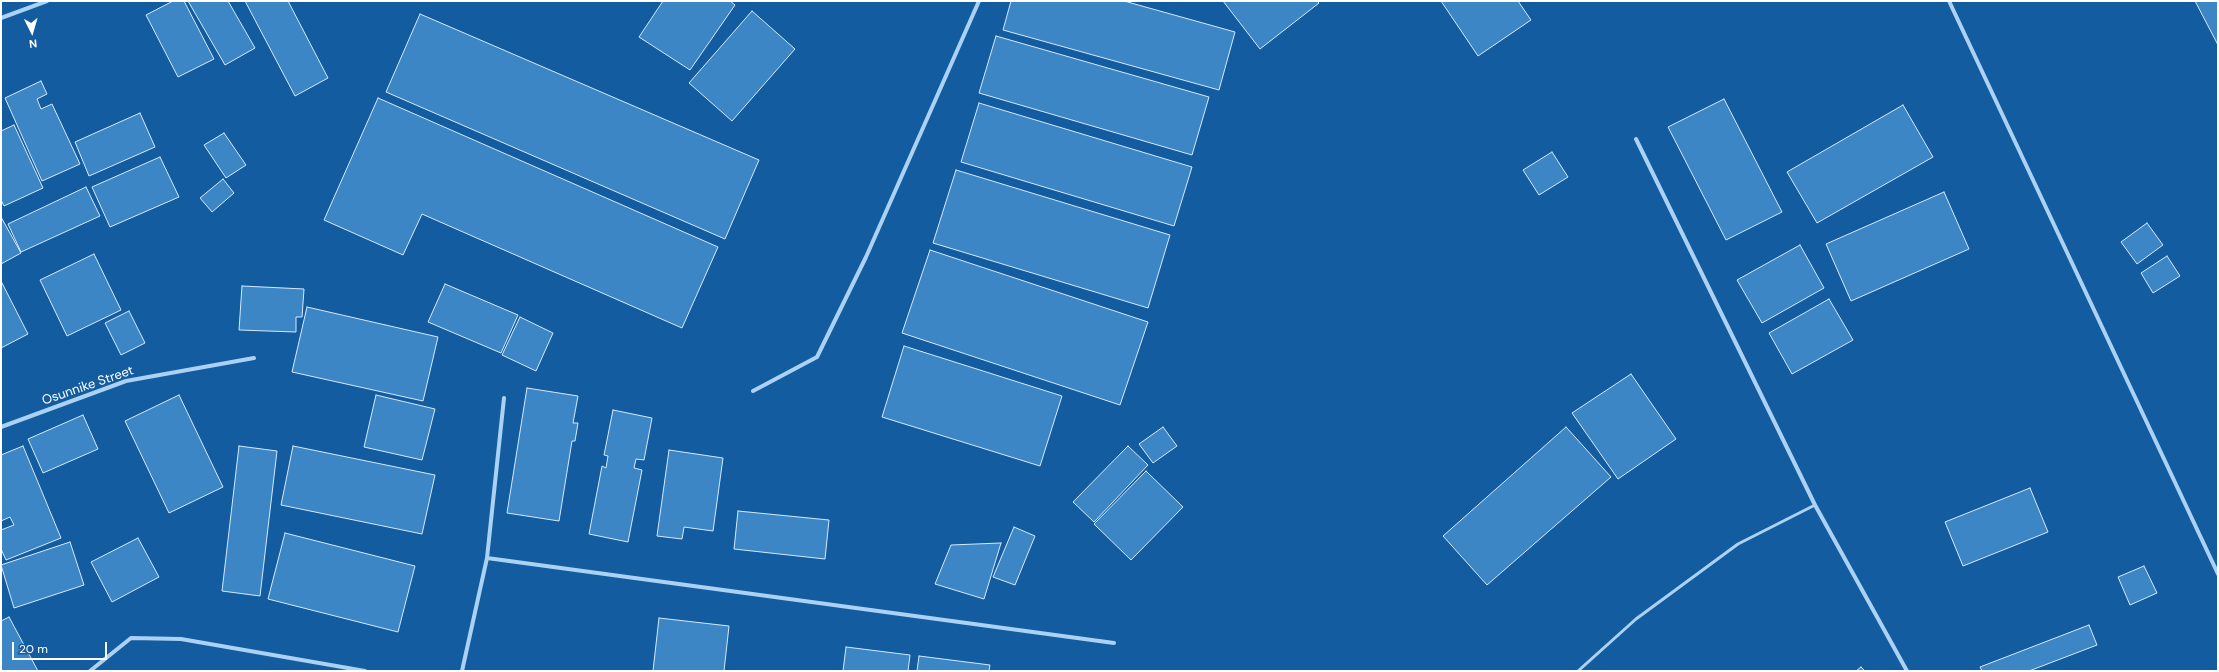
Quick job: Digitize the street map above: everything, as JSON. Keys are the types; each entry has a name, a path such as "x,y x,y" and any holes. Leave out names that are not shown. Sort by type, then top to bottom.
{"street":[{"path":"1,18 47,1"},
{"path":"753,391 817,357 866,257 978,1"},
{"path":"1949,1 2218,574"},
{"path":"1636,140 1815,505 1907,671"},
{"name":"Osunnike Street","path":"1,427 126,381 254,358"},
{"path":"462,671 486,558 504,398"},
{"path":"486,558 1114,643"},
{"path":"90,671 131,638 181,639 365,671"}],"lane":[{"path":"1578,671 1636,619 1738,544 1815,505"}],"building":[{"path":"173,1 184,1 214,59 178,77 146,15"},
{"path":"188,1 228,1 255,48 225,65"},
{"path":"245,1 288,1 328,78 295,96"},
{"path":"663,1 730,1 735,5 690,70 639,37"},
{"path":"1011,1 1124,1 1235,32 1219,90 1003,30"},
{"path":"1223,1 1317,1 1319,3 1260,49"},
{"path":"1441,1 1518,1 1531,20 1478,56"},
{"path":"2195,1 2218,1 2218,45"},
{"path":"752,11 795,49 732,121 689,83"},
{"path":"420,14 759,160 725,239 386,92"},
{"path":"996,36 1209,97 1192,155 979,93"},
{"path":"41,81 47,94 37,99 41,109 52,104 80,164 42,181 5,98"},
{"path":"378,98 718,247 682,328 422,214 403,255 324,220"},
{"path":"1724,99 1782,212 1726,240 1668,127"},
{"path":"979,103 1192,167 1174,226 961,162"},
{"path":"1903,105 1933,157 1817,223 1787,172"},
{"path":"140,113 155,147 89,176 75,142"},
{"path":"14,125 43,188 4,206 1,200 1,131"},
{"path":"224,133 246,165 226,178 204,145"},
{"path":"1552,152 1568,177 1539,195 1523,170"},
{"path":"160,157 179,197 110,227 92,187"},
{"path":"956,170 1170,235 1148,308 933,243"},
{"path":"223,179 234,193 212,212 200,198"},
{"path":"86,187 100,216 21,252 8,224"},
{"path":"1944,192 1969,249 1851,301 1826,244"},
{"path":"1,217 21,253 1,264"},
{"path":"2147,223 2163,245 2137,264 2121,242"},
{"path":"1800,245 1824,288 1762,323 1737,280"},
{"path":"930,250 1148,322 1120,405 902,333"},
{"path":"94,254 121,310 67,336 40,280"},
{"path":"2167,256 2180,276 2153,293 2141,273"},
{"path":"1,281 28,334 1,348"},
{"path":"445,284 518,315 501,353 428,322"},
{"path":"242,286 304,289 302,317 296,317 296,332 239,330"},
{"path":"1829,299 1853,340 1792,374 1769,333"},
{"path":"307,307 438,337 423,401 292,372"},
{"path":"129,311 145,343 121,355 105,323"},
{"path":"520,317 553,333 536,371 502,355"},
{"path":"904,346 1062,396 1040,466 882,417"},
{"path":"1631,374 1676,439 1618,479 1572,413"},
{"path":"527,388 578,396 573,423 578,423 575,441 572,441 559,521 507,513"},
{"path":"179,395 223,487 169,513 125,421"},
{"path":"376,395 435,409 422,460 364,447"},
{"path":"613,410 652,418 644,460 636,459 634,468 642,470 628,542 589,534 602,466 606,468 608,456 604,455"},
{"path":"83,415 98,449 43,473 28,439"},
{"path":"1163,427 1177,446 1153,463 1139,444"},
{"path":"1566,427 1611,477 1487,585 1443,536"},
{"path":"23,446 61,538 6,560 1,549 1,530 14,525 10,517 1,521 1,455"},
{"path":"239,446 277,451 260,596 222,591"},
{"path":"293,446 435,475 422,534 281,505"},
{"path":"1128,446 1148,465 1094,522 1073,502"},
{"path":"669,450 723,458 713,531 684,527 682,539 657,536"},
{"path":"1146,471 1183,507 1131,560 1094,524"},
{"path":"2030,488 2048,532 1963,566 1945,522"},
{"path":"738,511 829,520 825,559 734,549"},
{"path":"1014,527 1035,536 1015,585 993,577"},
{"path":"285,533 415,566 398,632 268,599"},
{"path":"138,538 159,577 112,602 91,562"},
{"path":"70,542 84,585 14,608 1,565"},
{"path":"1001,543 984,599 935,584 951,545"},
{"path":"2144,566 2157,593 2130,605 2118,577"},
{"path":"9,617 38,671 1,671 1,621"},
{"path":"659,618 729,626 724,671 653,671"},
{"path":"2089,625 2097,645 2029,671 1982,671 1980,667"},
{"path":"846,647 910,655 908,671 843,671"},
{"path":"919,656 990,665 989,671 917,671"},
{"path":"1861,667 1865,671 1856,671"}]}
